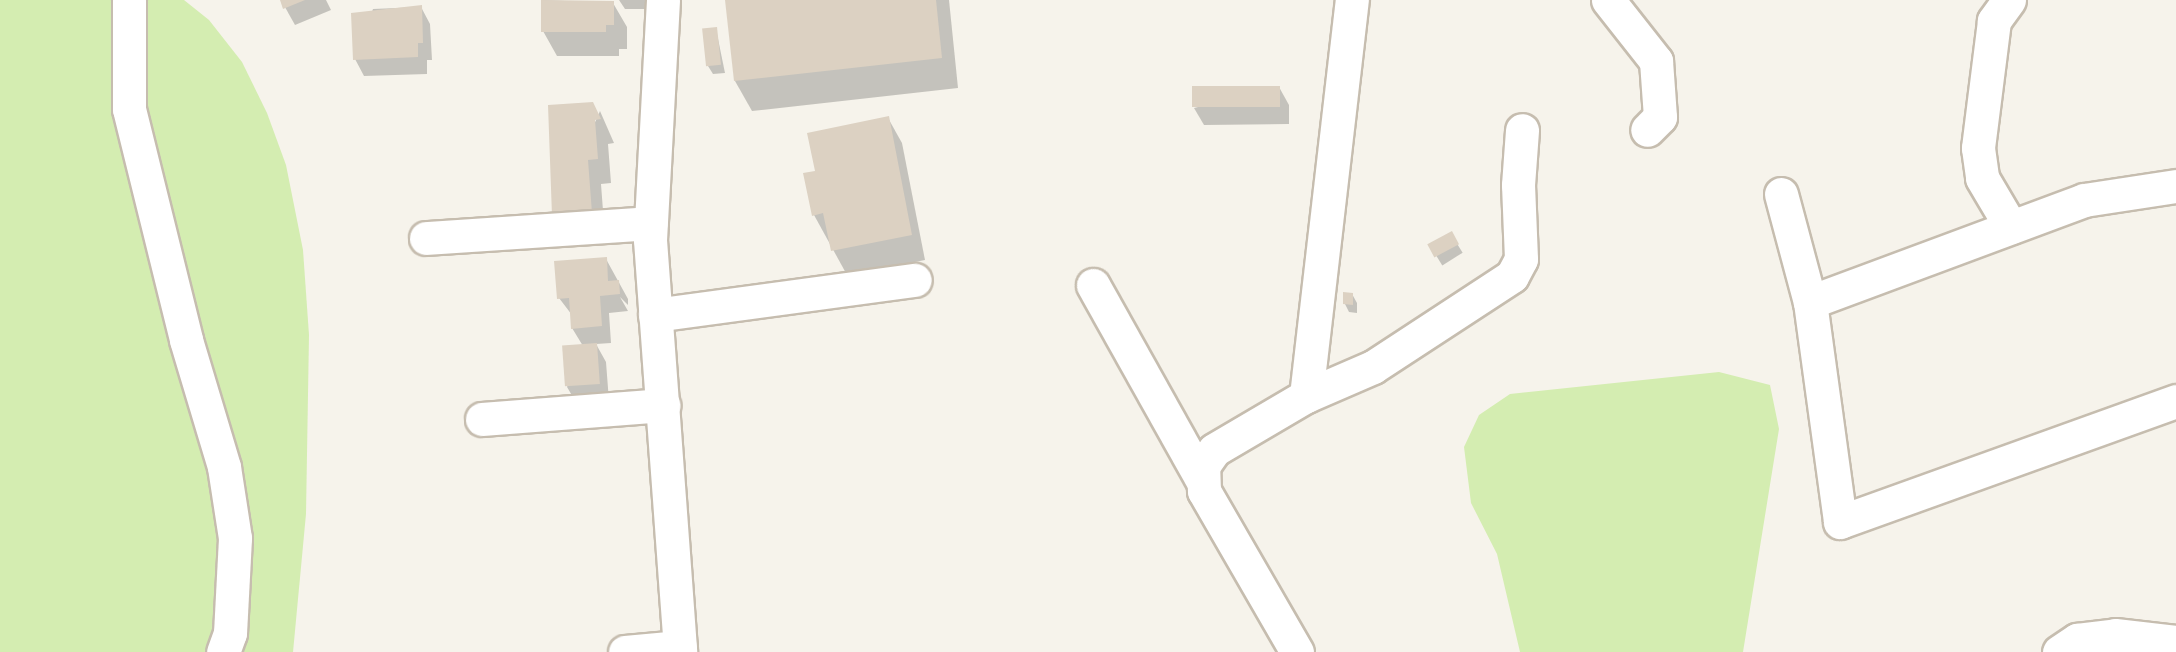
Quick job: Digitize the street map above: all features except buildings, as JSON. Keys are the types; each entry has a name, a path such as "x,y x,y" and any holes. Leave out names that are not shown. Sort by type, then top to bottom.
{"street":[{"path":"129,0 130,109 186,340 224,467 235,538 230,633 223,652"},
{"path":"625,652 680,650 655,315 651,223 663,0"},
{"path":"1306,396 1352,0"},
{"path":"1608,0 1656,61 1660,117 1647,130"},
{"path":"2009,0 1994,21 1978,148 1982,178 2011,227"},
{"path":"1297,652 1204,491 1203,466 1214,450 1306,396 1373,367 1512,276 1521,259 1518,185 1522,131"},
{"path":"1810,302 2011,227 2114,192 2176,186"},
{"path":"1781,194 1810,302 1840,522 2176,401"},
{"path":"426,238 651,223"},
{"path":"655,315 915,280"},
{"path":"1093,285 1202,480"},
{"path":"482,419 663,405"},
{"path":"2059,652 2077,640 2105,636 2176,642"}],"green space":[{"path":"0,0 184,0 209,20 242,62 267,113 286,165 303,250 309,335 306,514 293,652 0,652"},
{"path":"1719,372 1770,385 1779,429 1743,652 1520,652 1497,554 1471,503 1464,447 1479,415 1510,394"}]}
